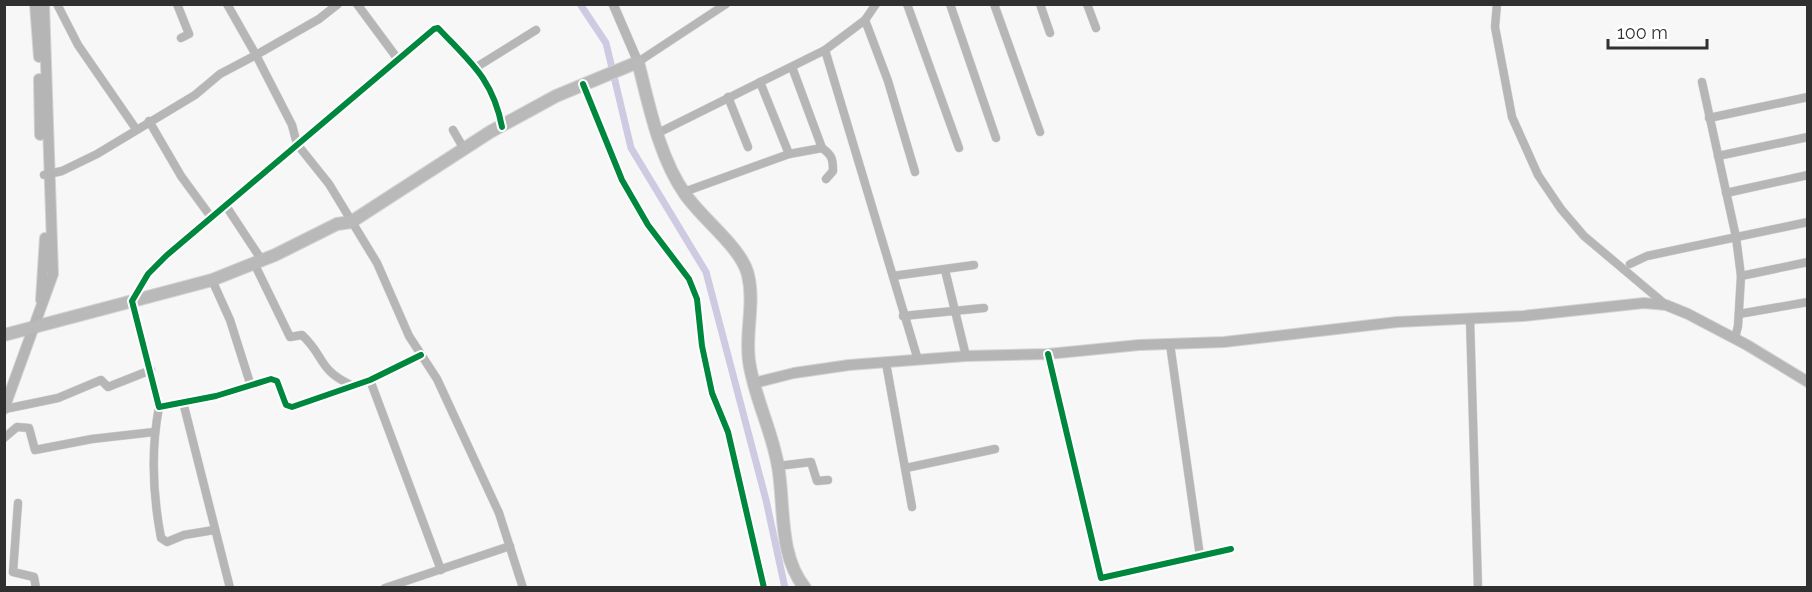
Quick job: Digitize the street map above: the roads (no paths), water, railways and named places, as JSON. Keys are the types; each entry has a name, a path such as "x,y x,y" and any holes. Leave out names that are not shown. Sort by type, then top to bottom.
{"main road":[{"path":"34,4 47,174"},
{"path":"4,409 41,312 47,174 44,4"},
{"path":"4,335 212,280 275,255 337,224 351,222 502,127 597,77 633,63 657,134 684,192 710,225 741,256 748,274 751,309 749,360 778,466 788,556 798,579 805,588"},
{"path":"754,383 824,368 966,356 1048,354 1224,342 1371,324 1470,319 1644,303 1666,305 1735,338 1808,382"}],"street":[{"path":"57,4 78,45 136,129"},
{"path":"177,4 189,34 181,38"},
{"path":"227,4 292,124 297,144 329,184 377,263 409,336 437,379 499,513 523,588"},
{"path":"323,4 331,11"},
{"path":"47,174 62,171 84,160 195,95 220,74 331,11 338,4"},
{"path":"357,4 397,58"},
{"path":"614,4 633,63 726,4"},
{"path":"657,134 825,50 865,20 876,4"},
{"path":"907,4 959,148"},
{"path":"950,4 996,138"},
{"path":"994,4 1040,132"},
{"path":"1040,4 1050,33"},
{"path":"1087,4 1096,28"},
{"path":"1497,4 1495,27 1512,117 1538,175 1561,209 1584,236 1666,305"},
{"path":"865,20 888,81 915,172"},
{"path":"214,530 184,535 167,542 162,538 154,473 154,432 159,407 132,301 158,263 397,58 438,28 486,80 495,96 502,127"},
{"path":"475,68 537,30"},
{"path":"825,50 918,360"},
{"path":"792,67 822,148 831,154 833,160 833,171 826,179"},
{"path":"760,82 789,154"},
{"path":"1702,82 1736,237 1741,276 1735,338"},
{"path":"583,84 622,180 648,225 689,279 697,299 702,346 712,393 728,432 764,588"},
{"path":"728,97 748,147"},
{"path":"1709,118 1808,97"},
{"path":"149,121 171,160 211,217"},
{"path":"453,130 464,149"},
{"path":"1718,156 1808,137"},
{"path":"684,192 789,154 822,148"},
{"path":"1726,193 1808,175"},
{"path":"226,206 257,261 290,337 302,335 312,344 323,366 334,377 351,385"},
{"path":"1618,265 1630,264 1647,256 1808,222"},
{"path":"1741,276 1808,262"},
{"path":"1628,273 1630,264"},
{"path":"893,276 974,266"},
{"path":"945,270 966,356"},
{"path":"212,280 230,320 250,383"},
{"path":"1739,314 1808,302"},
{"path":"903,316 984,308"},
{"path":"1470,319 1478,588"},
{"path":"1170,344 1200,556"},
{"path":"1048,354 1101,578 1231,549"},
{"path":"159,407 216,396 250,383 275,380 284,402 290,407 370,380 421,355"},
{"path":"886,363 912,507"},
{"path":"4,409 58,398 101,380 108,387 151,370"},
{"path":"370,380 441,570"},
{"path":"183,402 230,588"},
{"path":"4,438 17,427 29,428 35,450 92,439 154,432"},
{"path":"906,468 995,449"},
{"path":"778,466 811,462 817,481 828,480"},
{"path":"18,503 13,572 34,577 36,588"},
{"path":"385,588 510,546"}],"waterway":[{"path":"580,4 606,43 631,148 706,272 766,500 785,588"}]}
